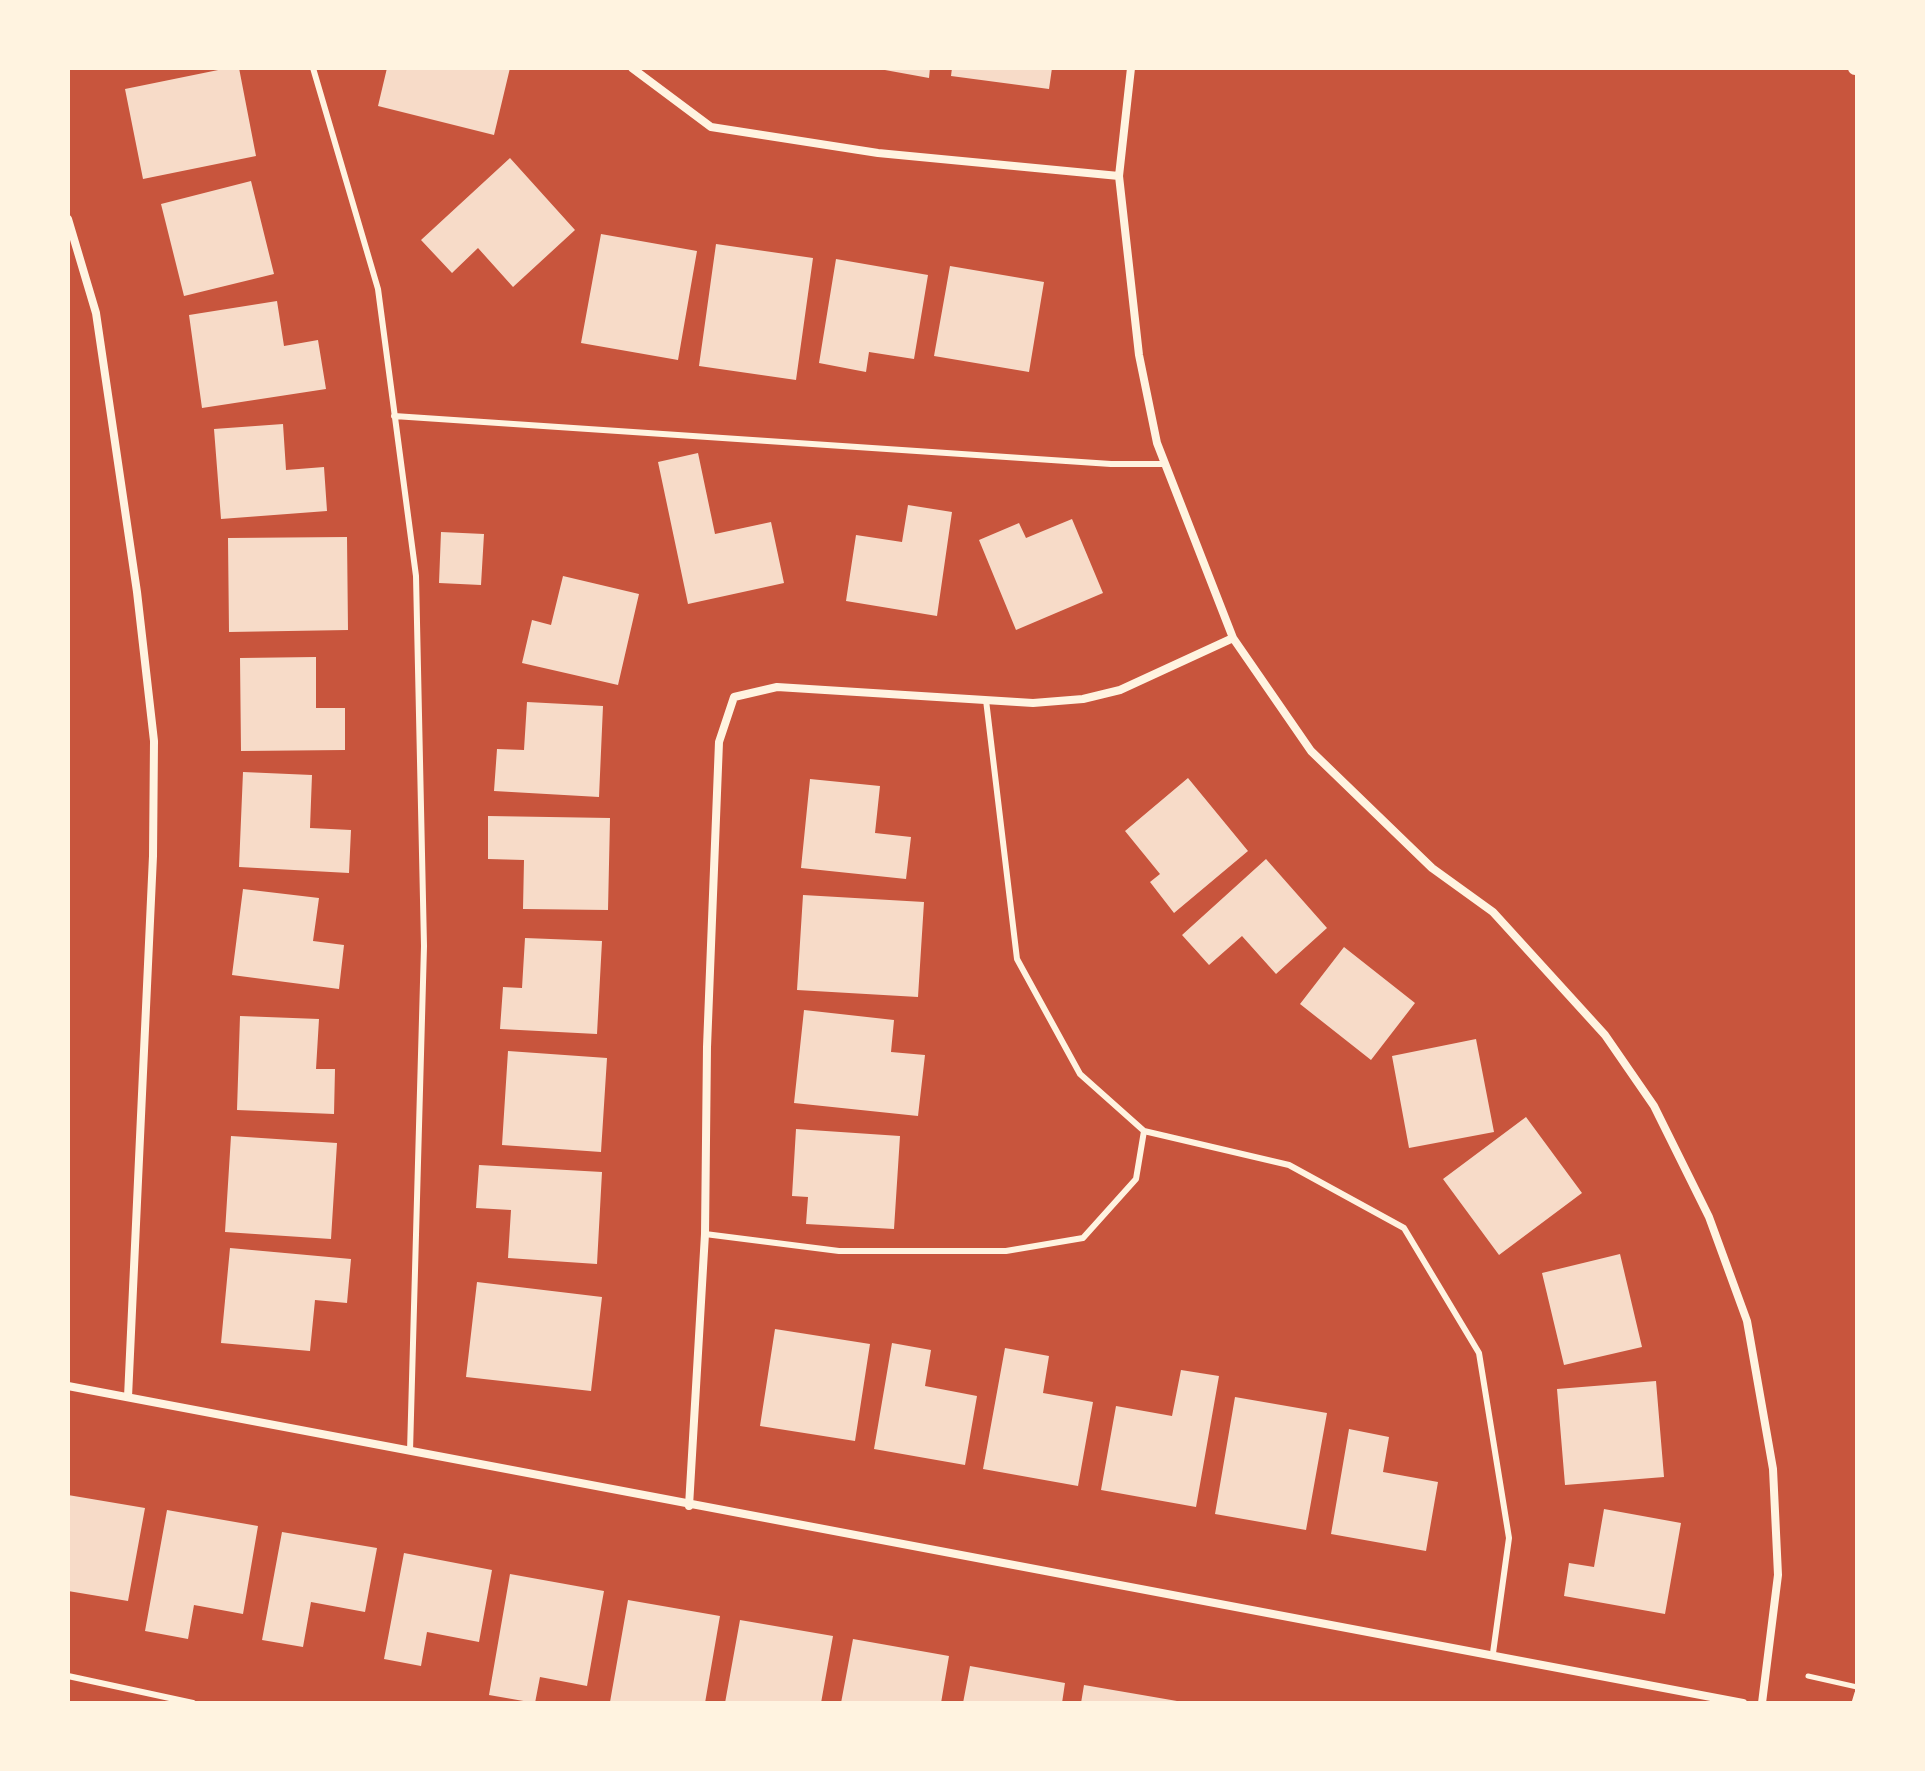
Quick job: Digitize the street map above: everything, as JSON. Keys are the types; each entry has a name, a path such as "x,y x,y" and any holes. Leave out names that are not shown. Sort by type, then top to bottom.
{"street":[{"path":"632,68 711,127 878,153 1119,176"},
{"path":"1131,68 1119,176 1139,355 1164,464 1233,638 1311,751 1432,868 1493,912 1605,1035 1654,1106 1709,1217 1747,1321 1773,1469 1778,1575 1762,1703"},
{"path":"68,219 96,313 137,592 154,741 153,872 128,1397"},
{"path":"689,1506 705,1234 707,1047 719,742 734,697 777,687 1033,703 1083,699 1120,690 1233,638"},
{"path":"68,1386 689,1506 1493,1653 1743,1703"}],"lane":[{"path":"313,68 378,289 416,576 424,930 410,1451"},
{"path":"394,416 1111,464 1164,464"},
{"path":"986,700 1017,959 1080,1074 1144,1131 1289,1165 1404,1228 1479,1353 1509,1538 1493,1653"},
{"path":"705,1234 839,1251 1006,1251 1083,1238 1136,1179 1144,1131"},
{"path":"68,1676 193,1703"}],"path":[{"path":"1808,1676 1857,1687"},
{"path":"1854,1703 1857,1693"}],"building":[{"path":"239,68 256,156 143,179 125,89"},
{"path":"387,68 510,68 494,135 378,106"},
{"path":"874,68 930,68 929,78"},
{"path":"952,68 1052,68 1049,89 951,76"},
{"path":"510,158 575,230 513,287 478,248 452,273 421,240"},
{"path":"251,181 274,274 184,296 161,204"},
{"path":"601,234 697,251 678,360 581,343"},
{"path":"716,244 813,258 796,380 699,366"},
{"path":"836,259 928,275 914,359 869,352 866,372 819,363"},
{"path":"950,266 1044,282 1029,372 934,356"},
{"path":"277,301 284,346 318,340 326,389 202,408 189,315"},
{"path":"283,424 286,470 324,467 327,511 221,519 214,429"},
{"path":"698,453 715,534 771,522 784,583 688,604 658,462"},
{"path":"908,505 952,512 937,616 846,601 856,535 902,542"},
{"path":"1072,519 1103,593 1016,630 979,540 1019,523 1026,538"},
{"path":"441,532 484,534 481,585 439,583"},
{"path":"347,537 348,630 229,632 228,538"},
{"path":"563,576 639,594 618,685 522,663 532,620 551,625"},
{"path":"316,657 316,708 345,708 345,750 241,751 240,658"},
{"path":"527,702 603,706 599,797 494,791 497,749 524,750"},
{"path":"243,772 312,775 310,828 351,830 349,873 239,867"},
{"path":"1188,778 1248,851 1174,913 1150,882 1160,874 1125,831"},
{"path":"810,779 880,786 875,833 911,837 906,879 801,868"},
{"path":"488,816 610,818 608,910 523,909 524,860 488,859"},
{"path":"1266,859 1327,928 1276,974 1242,936 1209,965 1182,935"},
{"path":"243,889 319,898 313,941 344,945 339,989 232,975"},
{"path":"803,895 924,902 918,997 797,990"},
{"path":"525,938 602,941 597,1034 500,1029 503,987 522,988"},
{"path":"1344,947 1415,1003 1371,1060 1300,1004"},
{"path":"804,1010 894,1020 891,1052 925,1055 918,1116 794,1103"},
{"path":"240,1016 319,1019 316,1069 335,1069 334,1114 237,1110"},
{"path":"1476,1039 1494,1132 1409,1148 1392,1056"},
{"path":"508,1051 607,1058 601,1152 502,1145"},
{"path":"1526,1117 1582,1193 1499,1255 1443,1179"},
{"path":"796,1129 900,1136 894,1229 806,1224 808,1197 792,1196"},
{"path":"231,1136 337,1143 331,1239 225,1232"},
{"path":"479,1165 602,1172 597,1264 508,1258 511,1210 476,1208"},
{"path":"230,1248 351,1259 347,1303 315,1300 310,1351 221,1343"},
{"path":"1620,1254 1642,1347 1564,1365 1542,1273"},
{"path":"477,1282 602,1297 591,1391 466,1377"},
{"path":"775,1329 870,1344 855,1441 760,1426"},
{"path":"892,1343 931,1350 925,1386 977,1396 965,1465 874,1449"},
{"path":"1005,1348 1049,1356 1043,1393 1093,1402 1078,1486 983,1469"},
{"path":"1181,1370 1219,1376 1196,1507 1101,1490 1116,1406 1172,1416"},
{"path":"1656,1381 1664,1477 1565,1485 1557,1389"},
{"path":"1235,1397 1327,1413 1306,1530 1215,1514"},
{"path":"1349,1429 1389,1437 1383,1472 1438,1482 1426,1551 1331,1534"},
{"path":"68,1495 145,1508 128,1601 68,1591"},
{"path":"1604,1509 1681,1523 1665,1614 1564,1596 1569,1563 1594,1567"},
{"path":"167,1510 258,1526 243,1614 194,1605 188,1639 145,1631"},
{"path":"282,1532 377,1548 365,1612 311,1602 303,1647 262,1640"},
{"path":"404,1553 492,1570 479,1642 427,1632 421,1666 384,1659"},
{"path":"510,1574 604,1591 587,1686 540,1677 535,1703 489,1695"},
{"path":"628,1600 720,1616 705,1703 610,1702"},
{"path":"740,1620 833,1636 821,1703 725,1703"},
{"path":"853,1639 949,1656 941,1703 841,1703"},
{"path":"970,1666 1065,1683 1062,1703 963,1703"},
{"path":"1084,1685 1177,1701 1177,1703 1081,1703"}]}
